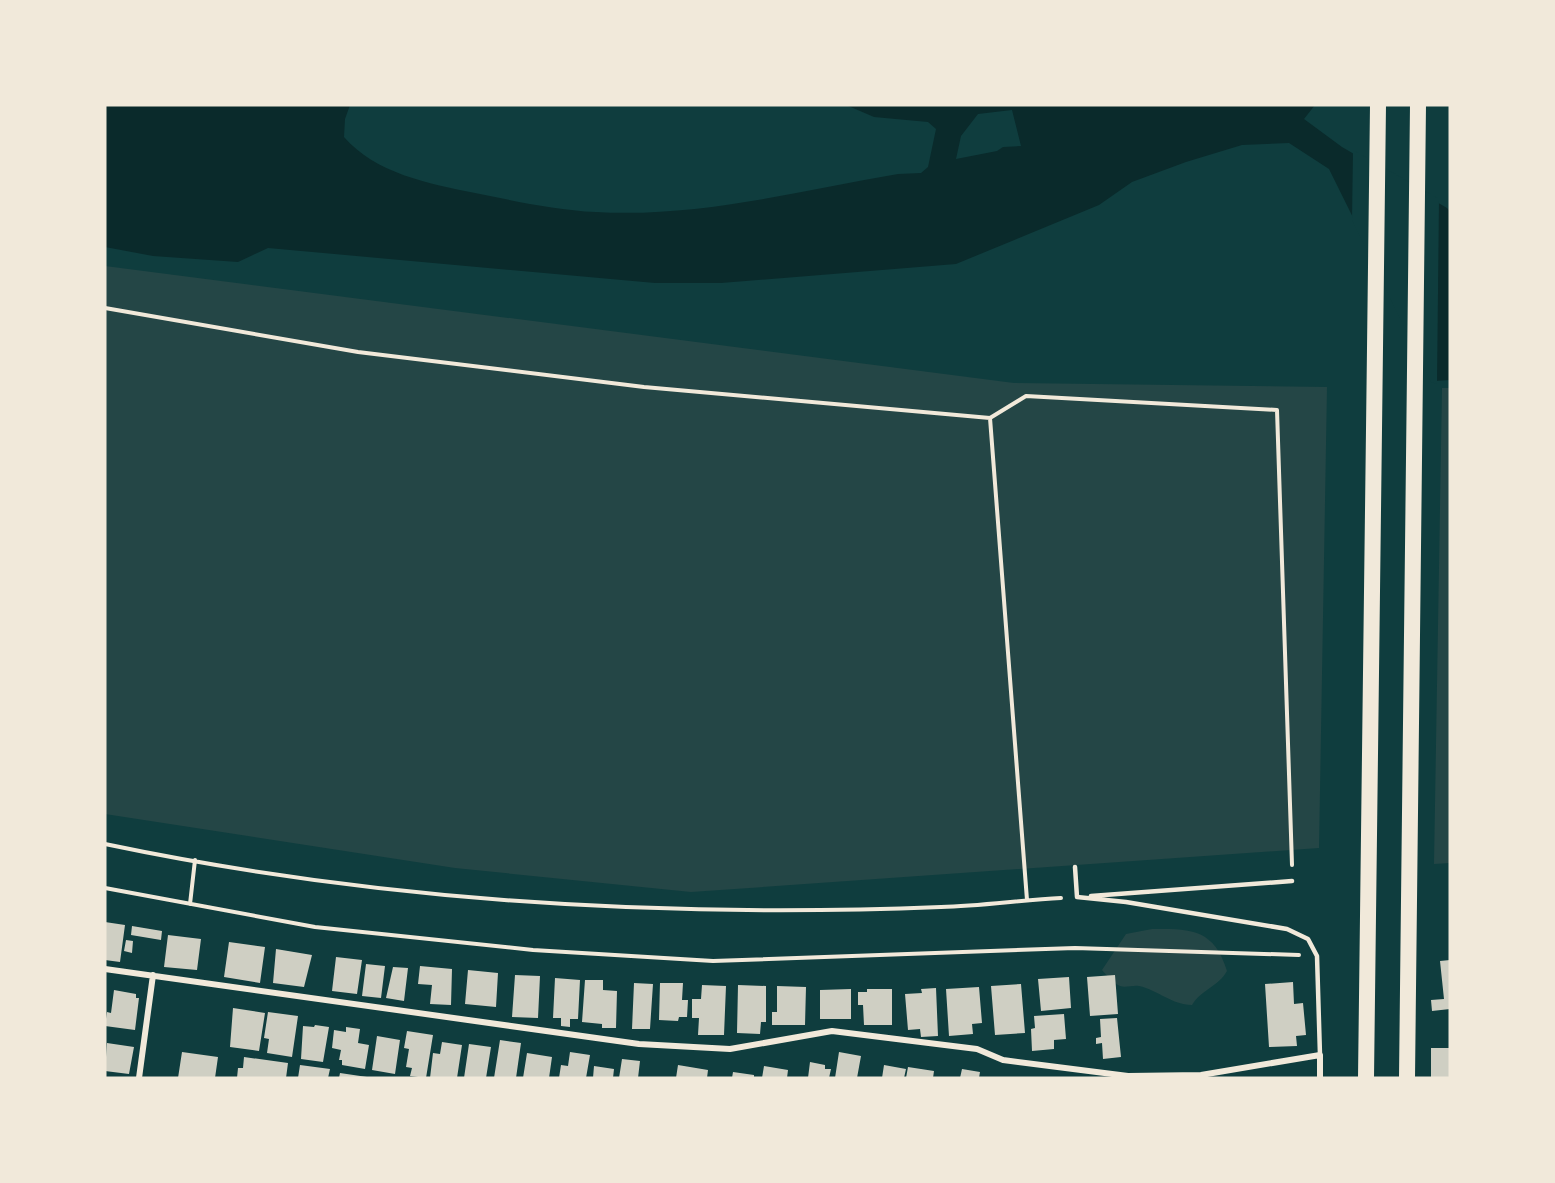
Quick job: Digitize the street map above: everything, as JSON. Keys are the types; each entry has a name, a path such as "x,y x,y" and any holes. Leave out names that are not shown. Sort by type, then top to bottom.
{"highway":[{"path":"1366,1078 1378,105"},
{"path":"1407,1078 1418,105"}],"street":[{"path":"105,969 639,1044 730,1049 832,1031 977,1049 1003,1060 1128,1076 1201,1075 1320,1055 1320,1078"},
{"path":"139,1078 153,975"}],"lane":[{"path":"1075,867 1077,897"},
{"path":"1077,897 1292,881"},
{"path":"1077,897 1126,902 1287,929 1308,939 1317,956 1320,1055"}],"path":[{"path":"105,308 358,352 644,387 990,418 1026,396 1277,410 1292,881"},
{"path":"990,418 1027,900"},
{"path":"105,844 390,890 594,905 840,910 944,907 1077,897"},
{"path":"190,904 195,860"},
{"path":"105,888 315,927 422,940 712,962 1075,948 1317,956"}],"shaded area":[{"path":"105,105 350,105 345,119 344,137 371,160 404,175 439,186 535,205 581,211 634,213 748,202 898,174 921,173 928,167 936,129 928,122 874,117 846,105 1315,105 1304,119 1342,147 1447,208 1450,212 1450,380 1434,381 1329,169 1289,143 1242,145 1186,162 1132,182 1099,205 956,264 721,283 655,283 268,248 238,262 153,256 105,247","holes":["1012,110 1021,146 1003,147 997,151 956,159 961,136 978,114"]},
{"path":"105,266 1014,383 1327,387 1319,848 691,892 455,868 105,814"},
{"path":"1442,388 1450,388 1450,863 1434,864"},
{"path":"1152,929 1189,931 1208,939 1222,957 1227,971 1192,1005 1178,1003 1146,988 1122,987 1115,983 1102,970 1126,934"}],"pier":[{"path":"1353,150 1439,199 1437,384 1431,382 1352,220"}],"building":[{"path":"105,922 125,925 120,962 105,960"},
{"path":"132,926 162,931 161,940 131,935"},
{"path":"168,935 201,939 197,970 164,967"},
{"path":"126,940 133,941 132,953 124,951"},
{"path":"229,942 265,947 260,983 224,977"},
{"path":"276,949 312,955 304,987 273,983"},
{"path":"336,957 362,960 357,994 332,991"},
{"path":"1450,960 1450,1009 1432,1011 1431,1000 1444,999 1440,961"},
{"path":"366,964 385,966 381,998 362,996"},
{"path":"420,966 452,969 451,1005 430,1004 432,985 418,984"},
{"path":"393,967 408,968 404,1001 386,998"},
{"path":"468,970 498,973 496,1007 465,1004"},
{"path":"515,975 540,976 538,1018 512,1017"},
{"path":"1115,975 1118,1014 1090,1016 1087,977"},
{"path":"1069,977 1071,1008 1041,1011 1038,979"},
{"path":"555,978 580,980 578,1019 570,1019 570,1027 561,1026 561,1018 553,1018"},
{"path":"585,980 603,980 603,990 617,991 616,1028 602,1028 602,1024 582,1022"},
{"path":"1293,982 1294,1004 1303,1003 1306,1035 1296,1036 1297,1046 1269,1047 1265,984"},
{"path":"634,983 653,984 650,1029 632,1029"},
{"path":"660,983 683,983 682,1000 688,1000 687,1017 679,1017 678,1021 659,1020"},
{"path":"1021,984 1025,1033 995,1035 991,986"},
{"path":"702,985 726,986 724,1035 698,1035 699,1018 692,1018 692,999 701,999"},
{"path":"738,985 766,986 766,1022 761,1022 760,1034 737,1033"},
{"path":"777,986 806,987 805,1025 772,1025 772,1012 777,1012"},
{"path":"979,987 982,1023 972,1024 973,1034 949,1036 946,989"},
{"path":"936,988 938,1036 921,1037 920,1029 908,1030 905,994 922,993 921,989"},
{"path":"851,989 851,1019 820,1019 820,990"},
{"path":"867,989 892,989 892,1025 864,1025 863,1005 858,1005 858,992 867,992"},
{"path":"114,990 136,994 136,998 139,998 135,1030 105,1026 107,1012 111,1013"},
{"path":"233,1008 265,1013 259,1051 230,1047"},
{"path":"268,1012 298,1016 292,1057 267,1053 269,1039 264,1038"},
{"path":"1064,1014 1066,1039 1054,1040 1054,1049 1032,1051 1031,1029 1035,1028 1034,1016"},
{"path":"1117,1018 1121,1057 1103,1059 1102,1043 1096,1044 1096,1038 1101,1037 1100,1019"},
{"path":"315,1025 329,1027 323,1062 301,1059 303,1026 314,1027"},
{"path":"346,1027 360,1029 358,1043 369,1045 365,1069 342,1065 342,1060 339,1060 341,1050 332,1048 334,1030 346,1032"},
{"path":"407,1031 433,1035 426,1078 410,1076 412,1068 406,1067 409,1049 404,1048"},
{"path":"377,1036 400,1040 395,1074 372,1070"},
{"path":"500,1040 521,1043 516,1078 494,1078"},
{"path":"442,1042 462,1045 457,1078 430,1078 433,1053 440,1054"},
{"path":"107,1043 134,1047 129,1074 105,1071"},
{"path":"469,1044 491,1047 486,1078 464,1078"},
{"path":"1431,1048 1450,1048 1450,1078 1431,1078"},
{"path":"182,1052 218,1057 215,1078 178,1078"},
{"path":"570,1052 590,1055 586,1078 559,1078 561,1065 568,1066"},
{"path":"839,1052 861,1056 857,1078 835,1078"},
{"path":"527,1053 552,1057 549,1078 523,1078"},
{"path":"244,1057 288,1063 286,1078 237,1078 238,1068 243,1068"},
{"path":"622,1059 640,1061 638,1078 619,1078"},
{"path":"810,1062 825,1065 825,1069 831,1069 829,1078 808,1078"},
{"path":"300,1065 330,1069 328,1078 298,1078"},
{"path":"678,1065 708,1070 707,1078 676,1078"},
{"path":"884,1065 906,1069 904,1078 882,1078"},
{"path":"594,1066 614,1069 613,1078 593,1078"},
{"path":"764,1066 788,1070 787,1078 762,1078"},
{"path":"908,1067 934,1071 933,1078 906,1078"},
{"path":"962,1069 980,1072 979,1078 960,1078"},
{"path":"733,1072 754,1075 754,1078 732,1078"},
{"path":"340,1073 367,1077 367,1078 339,1078"}]}
